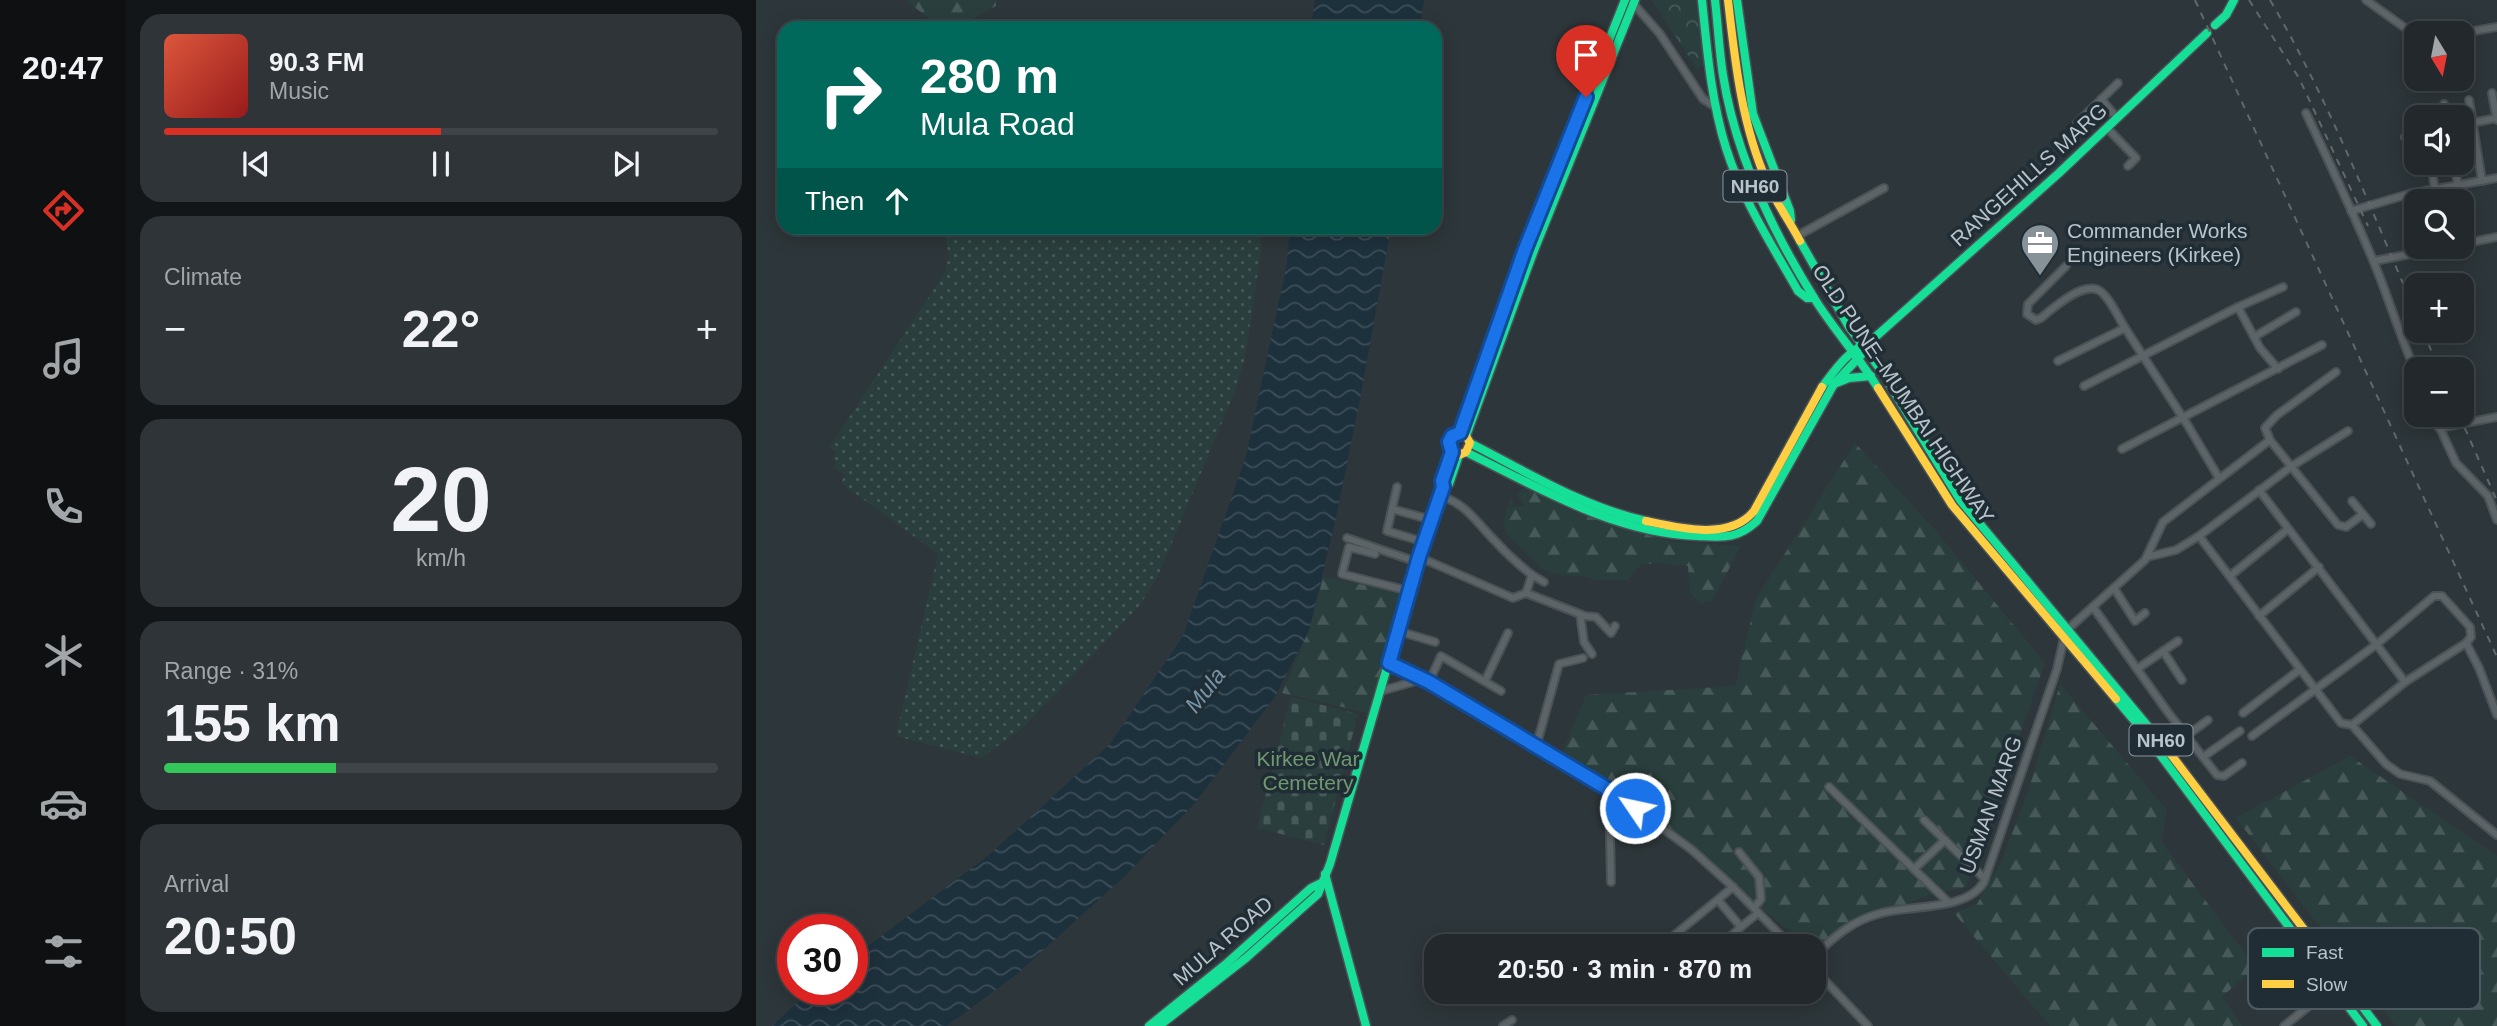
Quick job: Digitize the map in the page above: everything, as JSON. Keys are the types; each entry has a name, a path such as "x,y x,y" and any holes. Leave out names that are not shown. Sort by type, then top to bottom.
{"main road":[{"path":"1702,0 1711,76 1727,149 1741,185 1798,291 1807,298 1814,298"},
{"name":"OLD PUNE–MUMBAI HIGHWAY","path":"1714,0 1723,76 1744,156 1756,189 1814,298 1837,334 1871,376 1952,505 2138,725 2290,928"},
{"name":"OLD PUNE–MUMBAI HIGHWAY","path":"1728,0 1736,74 1751,136 1768,184 1849,327 1960,500 2145,720 2303,928"},
{"path":"1737,0 1753,114 1790,211 1792,227"},
{"path":"2215,25 2234,0"},
{"name":"MULA ROAD","path":"1159,1026 1256,943 1311,888 1321,883 1381,691 1418,560 1442,492 1442,481 1459,453 1631,1"},
{"name":"RANGEHILLS MARG","path":"1864,347 2107,128 2207,33"},
{"path":"1465,437 1607,511 1661,526 1734,528 1751,516 1832,372 1864,347"},
{"path":"1459,453 1604,519 1659,534 1736,536 1752,527 1761,515 1834,384 1855,354"},
{"path":"1834,384 1849,378 1871,376"},
{"name":"MULA ROAD","path":"1459,453 1449,446 1450,439 1465,437"},
{"path":"1325,874 1366,1026"},
{"name":"MULA ROAD","path":"1149,1026 1215,977"},
{"name":"OLD PUNE–MUMBAI HIGHWAY","path":"2351,1009 2363,1026"},
{"name":"OLD PUNE–MUMBAI HIGHWAY","path":"2364,1009 2377,1026"}],"street":[{"path":"2366,0 2404,27"},
{"path":"1631,1 1660,34 1703,99 1717,108"},
{"path":"2474,31 2497,27"},
{"path":"2077,123 2118,83"},
{"path":"2474,123 2497,120 2492,93"},
{"path":"2101,99 2117,118"},
{"path":"2469,100 2470,105"},
{"path":"2306,113 2374,261 2409,357"},
{"path":"2107,128 2136,158 2127,166"},
{"path":"2474,129 2482,181"},
{"path":"2456,175 2458,185"},
{"path":"2440,189 2497,178"},
{"path":"1797,236 1884,188"},
{"path":"2351,211 2404,195"},
{"path":"2474,242 2497,237"},
{"path":"2374,261 2404,255"},
{"path":"2066,266 2028,304 2027,314 2036,320 2080,290 2092,288 2101,291 2219,478"},
{"path":"2084,386 2238,307 2283,287"},
{"path":"2238,307 2260,348 2278,369"},
{"path":"2254,337 2297,312"},
{"path":"2058,361 2125,328"},
{"path":"2122,449 2322,345"},
{"path":"2336,372 2277,415 2265,428 2270,440 2338,525 2346,527 2362,516"},
{"path":"2497,417 2439,428 2456,463 2488,496 2497,520"},
{"path":"2147,557 2176,550 2199,536 2259,489 2348,431"},
{"path":"2068,629 2147,557 2163,522 2270,440"},
{"path":"1397,487 1387,531 1424,542"},
{"path":"2259,489 2405,682"},
{"path":"1442,492 1465,508 1493,540 1532,575 1544,582"},
{"path":"2352,501 2371,524"},
{"path":"1392,509 1432,520"},
{"path":"2230,576 2288,529"},
{"path":"2199,536 2341,723 2352,725 2393,769 2408,778 2438,786 2497,835"},
{"path":"1347,538 1418,560 1513,598 1526,593 1599,619 1611,634 1615,626"},
{"path":"1375,554 1349,547 1342,573 1409,591"},
{"path":"2259,616 2319,566"},
{"path":"1526,593 1532,575"},
{"path":"2113,588 2135,621 2146,613"},
{"path":"2252,736 2378,644 2434,596 2442,596 2470,627 2471,636 2466,643 2405,682 2352,725"},
{"path":"2093,607 2186,736 2219,776 2224,776 2242,763"},
{"path":"1580,614 1584,642 1592,654"},
{"path":"1398,631 1435,642"},
{"path":"1485,681 1508,633"},
{"name":"USMAN MARG","path":"1826,944 1841,930 1859,920 1889,911 1949,903 1969,898 1978,892 2057,669 2064,638"},
{"path":"2137,670 2178,641"},
{"path":"2466,643 2497,715"},
{"path":"2163,651 2182,680"},
{"path":"1381,691 1426,681 1441,656 1501,691"},
{"path":"1536,747 1559,664 1583,657"},
{"path":"1389,663 1426,681 1609,790 1692,850 1779,934"},
{"path":"2243,713 2299,670"},
{"path":"2186,736 2208,720"},
{"path":"2203,757 2240,731"},
{"path":"1829,787 1949,903"},
{"path":"1609,790 1611,882"},
{"path":"1924,820 1984,879"},
{"path":"1914,869 1945,840"},
{"path":"1734,934 1756,911 1762,899 1759,877 1739,852"},
{"path":"1677,934 1733,887"},
{"path":"1718,900 1741,927"},
{"path":"1826,982 1868,1026"},
{"path":"2284,1026 2305,1009"},
{"path":"1503,1026 1512,1020"}],"green space":[{"path":"905,0 996,0 996,6 969,21 932,20"},
{"path":"1651,0 1698,0 1707,63 1697,69"},
{"path":"945,235 1260,235 1261,253 1244,362 1233,396 1158,576 1140,605 1024,727 981,758 896,736 938,554 841,483 845,475 834,467 836,462 832,459 836,452 829,448 944,274 949,257"},
{"path":"1855,443 1936,531 2045,663 1966,887 1925,896 1826,939 1826,934 1794,934 1563,751 1586,695 1735,686 1756,599"},
{"path":"1525,486 1567,509 1668,541 1741,546 1712,601 1700,603 1690,593 1688,566 1657,563 1640,565 1628,580 1598,580 1559,575 1544,570 1506,534 1506,510 1511,498 1514,507 1525,506 1517,495"},
{"path":"1323,577 1405,593 1368,713 1282,693 1306,636"},
{"path":"2060,684 2167,810 2161,841 2248,958 2248,973 2222,997 2242,1026 2050,1026 1954,913 1977,904 2002,860 2029,789"},
{"name":"Kirkee War Cemetery","path":"1291,697 1358,714 1324,845 1257,828"},
{"path":"2350,756 2497,856 2497,1026 2396,1026 2383,1009 2480,1009 2480,928 2321,928 2236,818"}],"water":[{"path":"1315,0 1424,0 1421,21 1312,21"},
{"name":"Mula","path":"1289,235 1390,235 1336,517 1309,631 1274,698 1195,803 1126,875 1017,974 947,1026 772,1026 795,1005 868,1005 868,946 989,855 1110,744 1183,636 1246,456 1286,268"}],"railway":[{"path":"2195,0 2497,657"},
{"path":"2249,0 2299,78 2368,226"},
{"path":"2270,0 2330,116 2404,285"},
{"path":"2428,343 2434,357"},
{"path":"2464,427 2497,501"}],"traffic: fast":[{"path":"1558,168 1625,0"},
{"path":"1466,436 1533,253 1635,0"},
{"path":"1702,0 1713,93 1733,167 1758,221 1798,291 1807,298 1814,298"},
{"path":"1715,0 1729,104 1758,192 1785,248 1816,301 1878,388"},
{"path":"1737,0 1753,114 1791,220"},
{"path":"2215,25 2226,15 2234,0"},
{"path":"1872,340 2059,173 2207,33"},
{"path":"1800,241 1849,327 1880,369 1960,500 2166,748"},
{"path":"1466,452 1549,494 1607,518 1666,533 1729,536 1742,532 1757,521 1834,384 1872,340 1850,354 1822,387"},
{"path":"1834,384 1849,378 1871,376"},
{"path":"1470,443 1578,498 1646,521"},
{"path":"1443,487 1449,484 1459,455"},
{"path":"1159,1026 1246,958 1318,894 1330,864 1392,650"},
{"path":"2116,699 2290,928"},
{"path":"1325,874 1366,1026"},
{"path":"1149,1026 1227,963 1311,888 1321,883"},
{"path":"2350,1009 2363,1026"},
{"path":"2364,1009 2377,1026"}],"traffic: slow":[{"path":"1728,0 1737,70 1752,140 1775,199 1800,241"},
{"path":"1459,433 1525,249 1558,168"},
{"path":"1646,521 1703,530 1732,526 1744,520 1754,511 1822,387"},
{"path":"1878,388 1952,505 2116,699"},
{"path":"1392,650 1443,487 1450,454 1449,442 1456,434 1466,436 1470,443 1466,452 1459,455 1452,452"},
{"path":"2166,748 2303,928"}],"place":[{"name":"Commander Works Engineers (Kirkee)","path":"2040,277"}],"route":[{"path":"1586,97 1525,249 1460,433 1450,439 1452,452 1442,481 1443,487 1419,557 1389,663 1429,682 1635,808"}]}
